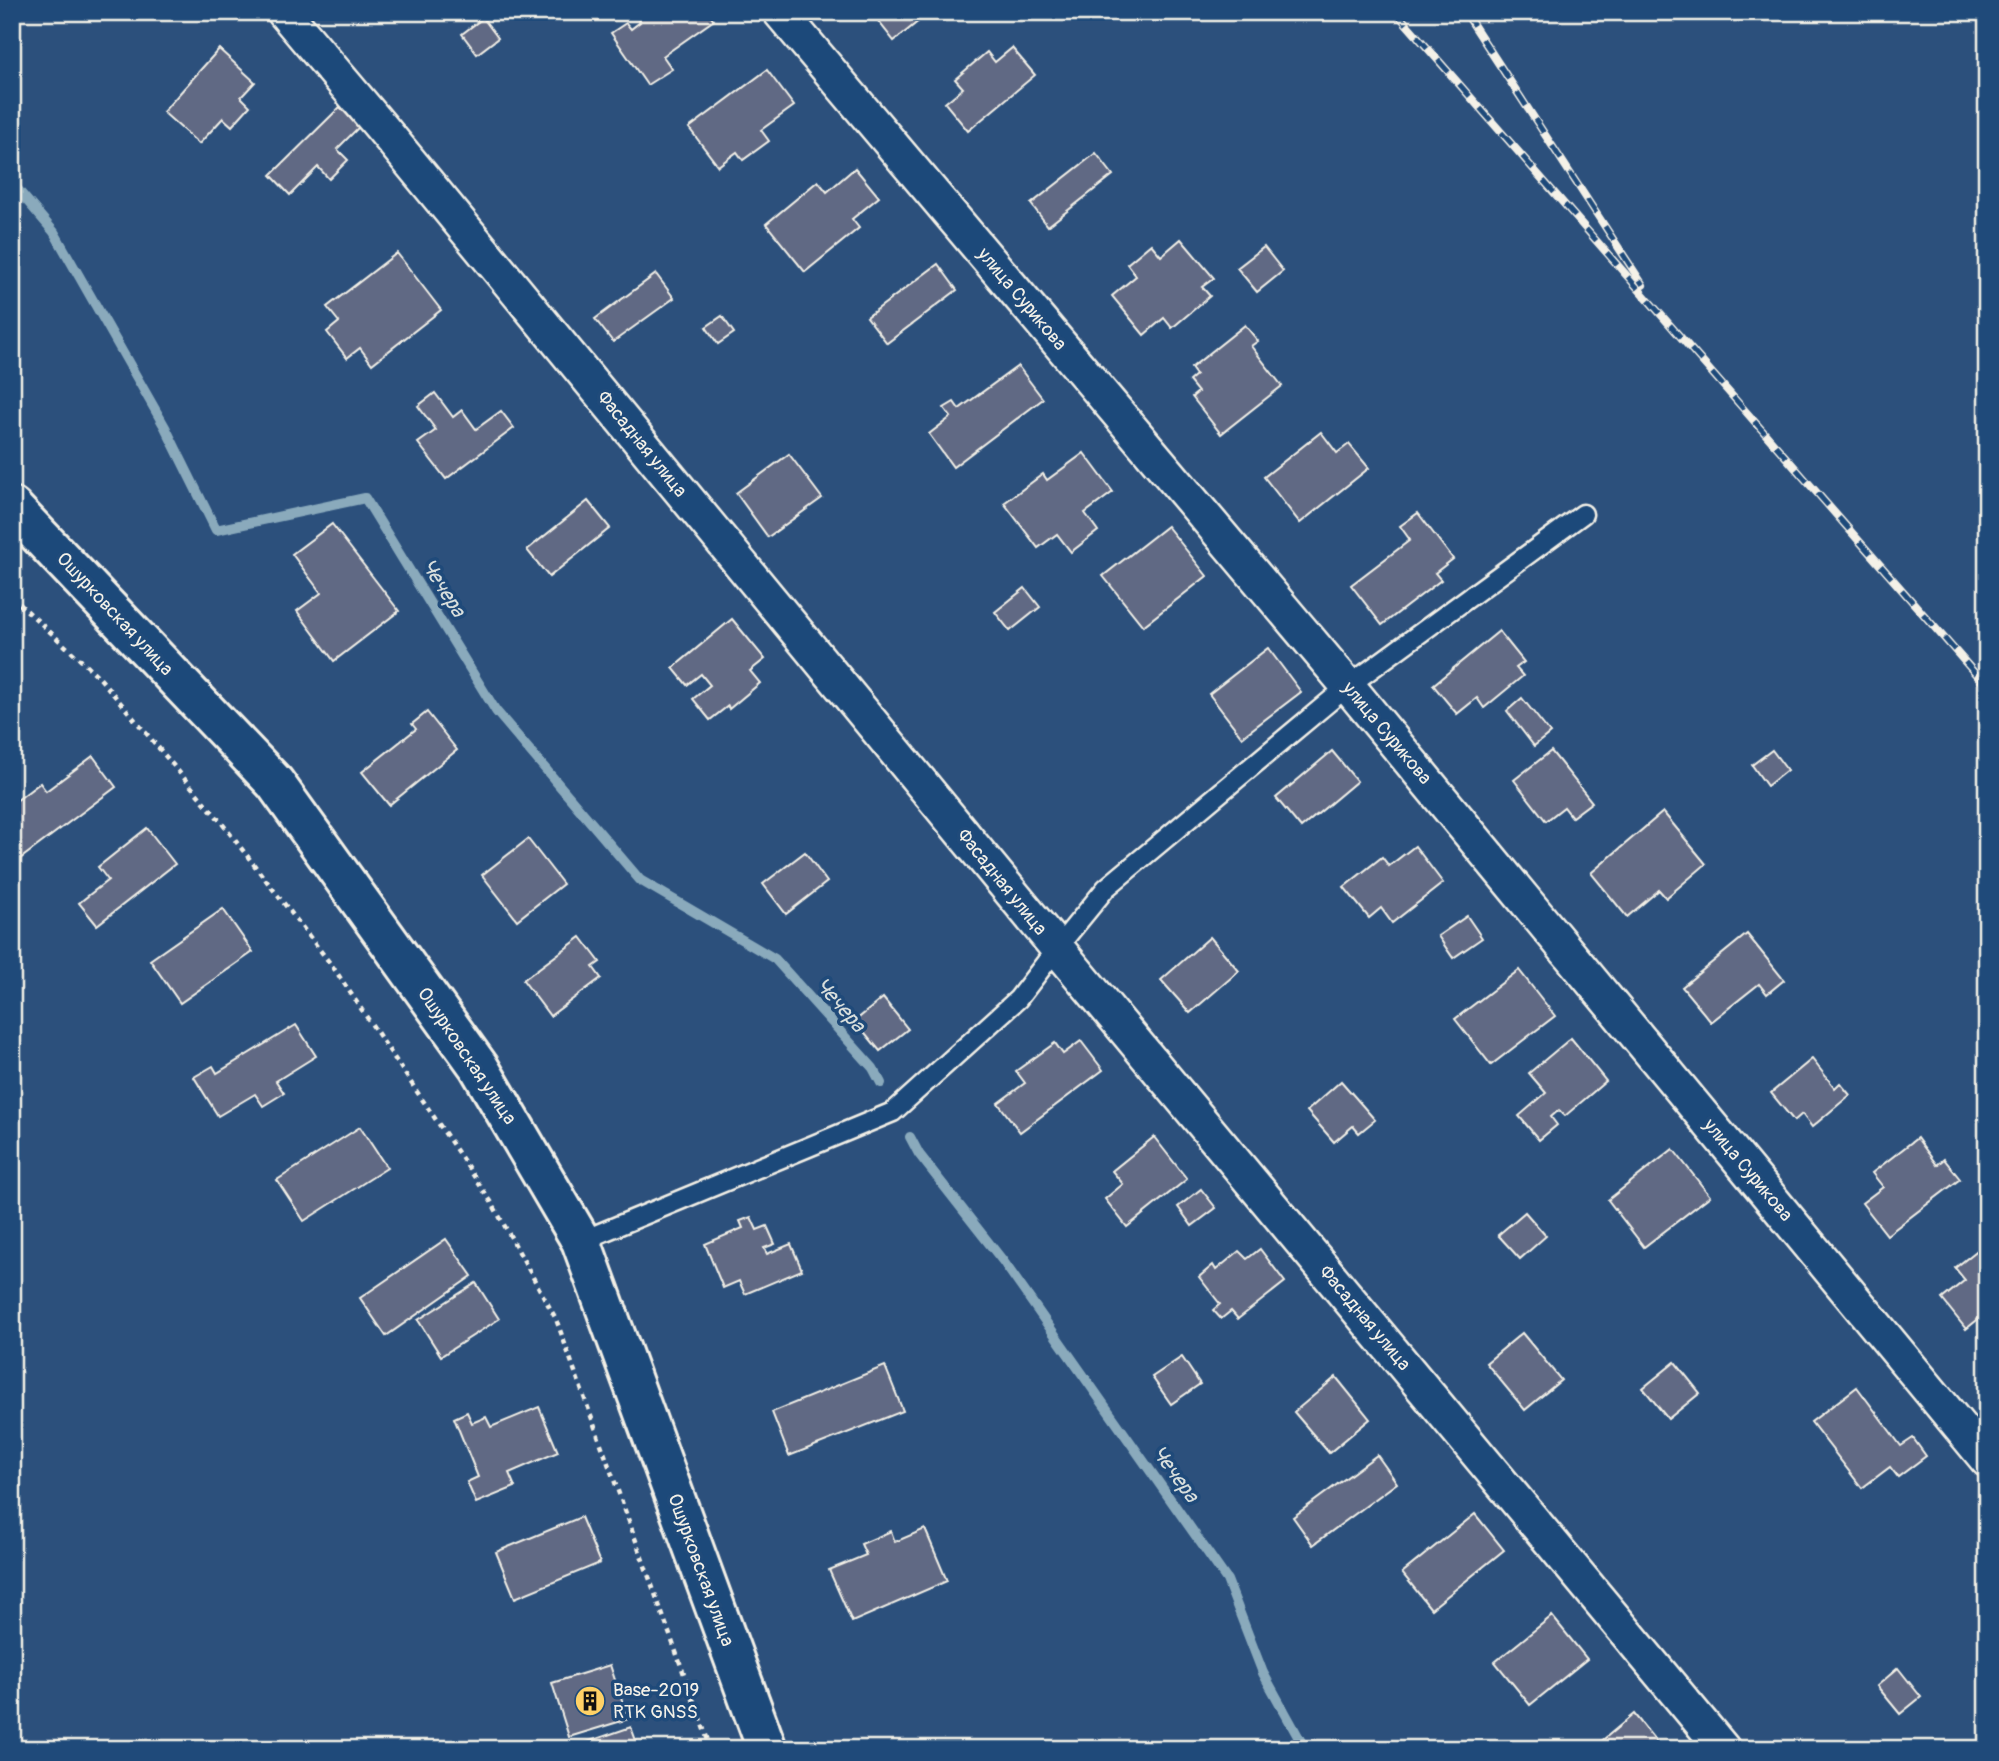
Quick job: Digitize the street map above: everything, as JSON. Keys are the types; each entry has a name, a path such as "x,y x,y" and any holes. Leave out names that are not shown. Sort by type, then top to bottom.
{"street":[{"name":"Фасадная улица","path":"284,12 1723,1749"},
{"name":"улица Сурикова","path":"780,12 1348,686 1987,1460"},
{"name":"Ошурковская улица","path":"12,507 275,783 479,1067 581,1241 767,1749"}],"lane":[{"path":"581,1241 893,1112 1018,999 1056,947 1106,888 1348,686 1583,514"}],"path":[{"path":"12,597 97,676 221,822 333,967 492,1203 556,1319 711,1749"}],"building":[{"path":"632,12 708,12 714,20 663,56 672,69 647,85 611,33 626,23 631,29 640,22"},
{"path":"871,12 930,12 894,41"},
{"path":"483,18 498,38 477,54 462,34"},
{"path":"1012,48 1035,75 968,131 945,103 963,88 955,79 987,52 995,62"},
{"path":"219,49 255,82 241,97 250,106 232,126 223,118 199,144 163,112"},
{"path":"767,70 794,106 761,130 769,141 743,160 737,152 718,166 689,128"},
{"path":"340,107 359,127 337,149 348,160 329,179 318,167 290,195 271,175"},
{"path":"1096,153 1113,175 1048,226 1031,204"},
{"path":"855,168 879,197 852,219 859,228 805,272 766,224 818,181 827,192"},
{"path":"1181,239 1214,278 1202,287 1210,296 1172,328 1164,318 1144,335 1112,296 1136,276 1127,264 1151,244 1161,256"},
{"path":"1264,247 1283,271 1257,292 1237,268"},
{"path":"397,253 441,310 372,364 360,348 347,358 327,332 339,322 327,307"},
{"path":"938,264 957,290 887,343 867,317"},
{"path":"656,274 674,298 613,342 595,319"},
{"path":"722,316 734,333 718,344 706,327"},
{"path":"1245,325 1258,341 1251,346 1282,386 1221,434 1192,397 1198,392 1189,381 1196,375 1191,368"},
{"path":"1018,366 1043,399 953,467 929,434 951,417 944,408 954,402 959,409"},
{"path":"435,393 453,417 462,410 476,429 501,411 514,428 446,479 418,443 436,430 418,406"},
{"path":"1321,432 1337,453 1349,444 1369,468 1300,523 1264,477"},
{"path":"1084,453 1113,492 1085,513 1098,531 1071,552 1057,534 1038,548 1004,503 1043,474 1047,480"},
{"path":"789,454 822,498 768,537 736,493"},
{"path":"588,501 610,528 549,577 527,550"},
{"path":"1418,513 1453,559 1435,573 1441,580 1382,625 1351,585 1410,540 1400,526"},
{"path":"332,524 399,611 334,661 297,611 321,593 292,554"},
{"path":"1167,526 1207,576 1143,626 1103,576"},
{"path":"1025,588 1040,607 1010,631 995,612"},
{"path":"732,619 765,659 750,671 760,683 729,709 728,706 710,720 693,699 710,685 701,674 687,685 673,668"},
{"path":"1499,631 1524,662 1516,668 1523,676 1484,708 1477,698 1457,714 1433,685"},
{"path":"1268,648 1301,692 1242,737 1209,694"},
{"path":"1522,698 1550,733 1534,746 1507,711"},
{"path":"427,712 457,750 389,805 362,772 416,729 412,724"},
{"path":"1772,750 1787,770 1767,786 1752,765"},
{"path":"1332,751 1357,781 1301,828 1276,798"},
{"path":"1551,751 1592,802 1572,817 1564,807 1546,821 1514,780"},
{"path":"93,756 116,787 12,865 12,804 40,783 46,791"},
{"path":"1663,812 1706,864 1666,898 1659,890 1627,917 1591,873"},
{"path":"147,828 175,864 97,925 79,903 108,880 98,867"},
{"path":"528,839 563,884 517,920 482,875"},
{"path":"1415,846 1443,883 1392,923 1381,908 1369,918 1344,887 1382,857 1389,866"},
{"path":"805,852 827,882 786,914 763,884"},
{"path":"223,909 253,952 180,1003 150,960"},
{"path":"1467,916 1482,938 1453,958 1438,936"},
{"path":"1747,934 1784,980 1767,994 1759,984 1711,1022 1682,987"},
{"path":"581,937 600,962 593,967 601,978 550,1016 523,980"},
{"path":"1210,937 1239,971 1190,1013 1161,980"},
{"path":"1519,970 1555,1016 1491,1065 1455,1019"},
{"path":"883,998 908,1029 880,1051 855,1021"},
{"path":"296,1025 316,1056 276,1081 284,1093 263,1106 255,1094 218,1116 194,1077 213,1066 217,1073"},
{"path":"1571,1038 1606,1081 1565,1116 1559,1110 1551,1117 1557,1125 1539,1140 1519,1116 1546,1093 1529,1073"},
{"path":"1081,1041 1103,1070 1020,1132 998,1103 1025,1083 1016,1071 1055,1043 1063,1054"},
{"path":"1812,1059 1835,1088 1840,1083 1850,1095 1812,1127 1802,1114 1794,1121 1771,1093"},
{"path":"1341,1081 1375,1120 1359,1133 1353,1126 1334,1142 1307,1111"},
{"path":"360,1127 387,1168 304,1221 277,1180"},
{"path":"1154,1137 1187,1179 1127,1227 1105,1199 1123,1184 1112,1171"},
{"path":"1917,1138 1937,1165 1944,1159 1960,1179 1887,1235 1862,1203 1883,1187 1872,1173"},
{"path":"1673,1149 1710,1196 1644,1247 1608,1200"},
{"path":"1201,1189 1216,1208 1192,1226 1178,1207"},
{"path":"1525,1212 1546,1236 1520,1259 1498,1235"},
{"path":"751,1217 757,1230 767,1226 775,1244 764,1248 767,1254 791,1244 802,1270 745,1294 739,1281 723,1288 705,1244 743,1228 740,1221"},
{"path":"446,1239 472,1276 386,1336 360,1298"},
{"path":"1985,1244 1987,1312 1966,1329 1942,1299 1965,1280 1955,1268"},
{"path":"1260,1249 1285,1282 1238,1319 1231,1311 1221,1319 1213,1310 1220,1304 1199,1277 1213,1265 1216,1270 1239,1251 1247,1259"},
{"path":"476,1283 499,1319 441,1356 418,1320"},
{"path":"1522,1333 1561,1380 1525,1410 1486,1363"},
{"path":"1182,1357 1200,1384 1171,1404 1152,1377"},
{"path":"1675,1362 1700,1393 1668,1419 1643,1388"},
{"path":"885,1366 903,1411 789,1456 772,1412"},
{"path":"1336,1377 1370,1419 1329,1453 1294,1412"},
{"path":"1857,1387 1901,1446 1913,1438 1926,1456 1898,1477 1890,1467 1862,1488 1811,1422"},
{"path":"539,1407 558,1452 509,1473 515,1487 476,1503 467,1482 478,1477 454,1418 467,1412 472,1423 486,1417 491,1427"},
{"path":"1377,1455 1397,1483 1313,1545 1293,1517"},
{"path":"1475,1514 1504,1550 1431,1609 1402,1573"},
{"path":"581,1517 600,1563 515,1598 496,1552"},
{"path":"925,1529 947,1581 852,1622 829,1570 866,1555 861,1544 891,1531 895,1542"},
{"path":"1552,1616 1587,1659 1530,1705 1495,1662"},
{"name":"Base-2019 RTK GNSS","path":"610,1665 628,1719 569,1737 552,1683"},
{"path":"1898,1668 1921,1697 1900,1714 1877,1686"},
{"path":"1634,1714 1659,1745 1654,1749 1592,1749"},
{"path":"631,1727 639,1749 567,1749"}],"waterway":[{"name":"Чечера","path":"12,183 54,232 165,427 216,530 365,498 496,711 640,880 775,959 873,1068 881,1083"},
{"name":"Чечера","path":"910,1137 919,1154 1003,1261 1227,1580 1263,1673 1305,1749"}],"railway":[{"path":"1396,12 1987,687"},
{"path":"1465,12 1643,285"}],"place":[{"name":"Base-2019 RTK GNSS","path":"590,1701"}]}
